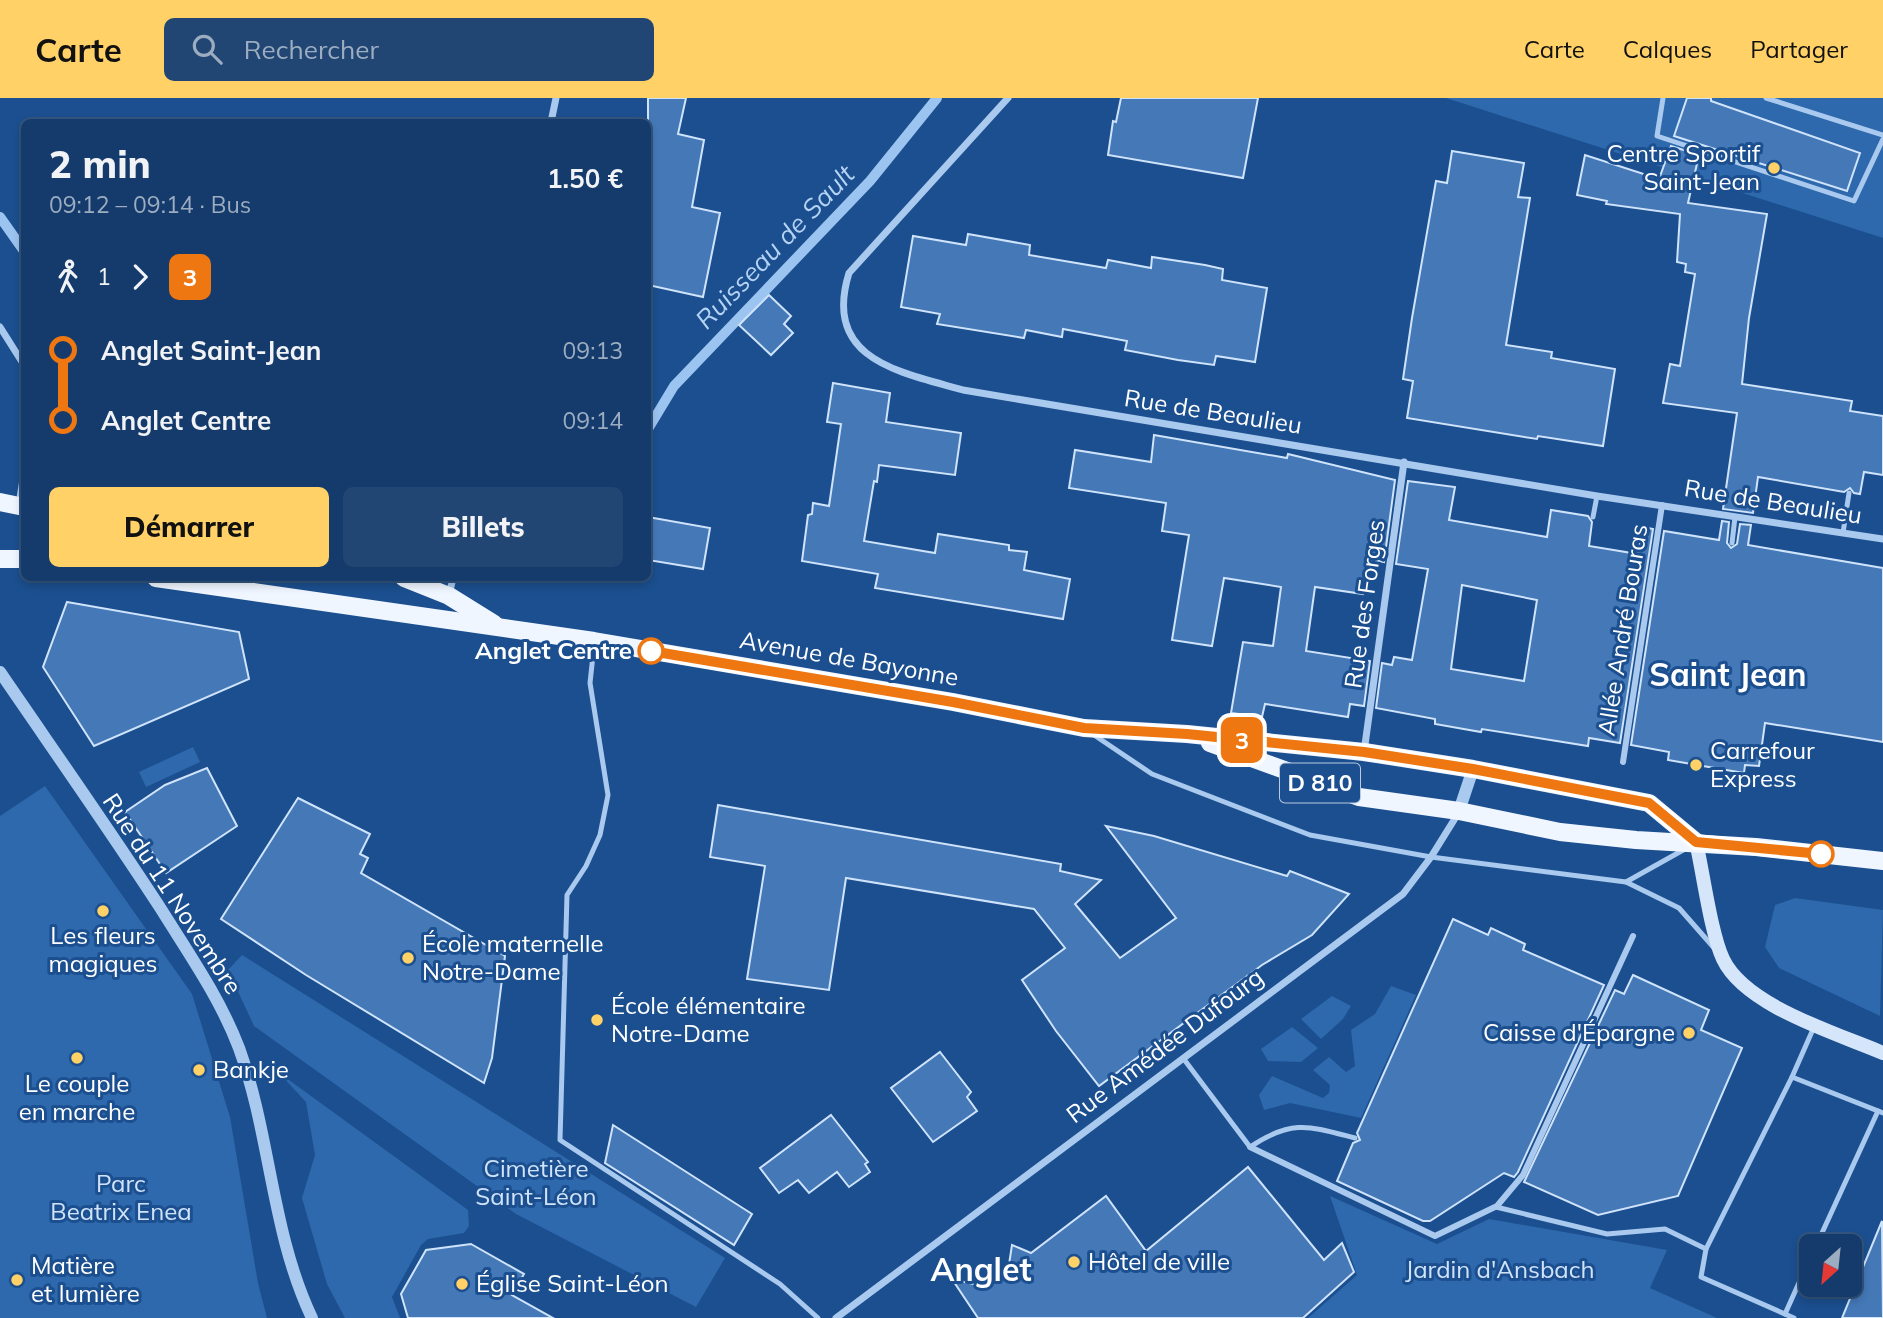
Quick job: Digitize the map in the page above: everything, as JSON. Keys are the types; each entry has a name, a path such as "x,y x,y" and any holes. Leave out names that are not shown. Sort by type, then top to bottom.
{"main road":[{"path":"0,502 21,506"},
{"path":"0,559 21,559"},
{"name":"Avenue de Bayonne","path":"176,581 594,641 953,702 1084,728 1187,734"},
{"name":"Avenue de Bayonne","path":"412,581 449,596 503,629"},
{"name":"D 810","path":"1187,734 1364,752 1473,769 1649,803 1696,842"},
{"name":"D 810","path":"1187,734 1359,797 1459,811 1560,832 1636,841 1696,842 1883,861"},
{"path":"1696,842 1721,957 1735,979 1768,1002 1883,1053"}],"street":[{"path":"552,119 556,98"},
{"name":"Rue de Beaulieu","path":"1008,98 849,274 843,293 845,320 856,347 886,368 963,390 1597,496 1883,539"},
{"path":"0,327 21,360"},
{"name":"Rue des Forges","path":"1364,752 1404,462"},
{"name":"Allée André Bouras","path":"1623,762 1662,505"},
{"path":"449,596 452,581"},
{"name":"Rue du 11 Novembre","path":"0,672 116,841 211,987 238,1046 253,1092 277,1218 295,1282 312,1318"},
{"name":"Rue Amédée Dufourg","path":"836,1318 1403,894 1431,857 1459,811 1473,769"},
{"path":"1250,1147 1435,1236 1496,1207 1523,1175 1633,936"}],"lane":[{"path":"1663,98 1657,136 1854,201 1883,137 1766,98"},
{"path":"1843,533 1849,492"},
{"path":"1593,517 1597,496"},
{"path":"1732,542 1735,517"},
{"path":"594,641 590,683 608,795 600,835 586,866 567,895 560,1140 780,1284 818,1318"},
{"path":"1084,728 1152,774 1310,835 1431,857 1626,881 1679,908 1721,957"},
{"path":"1626,881 1696,842"},
{"path":"1794,1318 1701,1277 1706,1249 1792,1077 1815,1024"},
{"path":"1183,1058 1250,1147 1272,1132 1290,1126 1309,1126 1355,1138"},
{"path":"1792,1077 1880,1112 1822,1234"},
{"path":"1496,1207 1607,1234 1665,1229 1706,1249"},
{"path":"1785,1314 1799,1283"}],"green space":[{"name":"Centre Sportif Saint-Jean","path":"1446,98 1883,98 1883,238"},
{"path":"193,747 200,762 146,787 139,772"},
{"name":"Parc Beatrix Enea","path":"45,786 192,994 230,1117 258,1283 267,1318 0,1318 0,816"},
{"path":"1795,898 1883,910 1880,1016 1779,968 1765,947 1775,905"},
{"name":"Cimetière Saint-Léon","path":"242,955 725,1258 696,1307 516,1214 254,1026 228,970"},
{"path":"1391,986 1416,995 1361,1118 1290,1103 1264,1110 1259,1095 1272,1076 1323,1098 1329,1093 1330,1085 1313,1070 1329,1057 1346,1072 1355,1066 1351,1030 1375,1014"},
{"path":"1332,996 1351,1006 1343,1019 1321,1039 1301,1019"},
{"path":"1292,1027 1318,1048 1301,1062 1268,1061 1261,1049"},
{"path":"278,1072 468,1210 469,1226 464,1233 428,1239 421,1245 392,1297 400,1318 345,1318 327,1284 302,1198 315,1155 306,1102"},
{"name":"Jardin d'Ansbach","path":"1330,1196 1437,1244 1489,1219 1667,1250 1650,1288 1717,1318 1308,1318 1357,1275"}],"building":[{"path":"648,98 686,98 678,134 704,140 692,207 720,213 703,297 651,286 651,119 648,119"},
{"path":"1121,98 1258,98 1243,178 1108,155 1113,121 1116,122"},
{"path":"1687,98 1711,98 1711,101 1860,153 1847,191 1674,136"},
{"path":"1671,146 1699,155 1688,203 1767,214 1749,318 1742,384 1852,401 1850,411 1883,416 1883,475 1864,472 1860,494 1854,493 1850,488 1844,492 1758,477 1753,513 1723,509 1737,413 1663,403 1670,364 1680,366 1695,274 1685,272 1686,264 1677,262 1680,214 1606,204 1607,201 1577,195 1585,155 1659,179"},
{"path":"1452,151 1524,163 1518,197 1530,198 1506,345 1552,352 1551,358 1615,369 1603,446 1538,436 1537,439 1407,418 1413,381 1403,379 1412,318 1436,181 1447,183"},
{"path":"968,234 1030,245 1029,255 1106,268 1108,260 1151,268 1152,257 1205,265 1223,269 1222,280 1267,288 1255,362 1216,356 1214,365 1178,360 1125,350 1127,341 1063,329 1062,337 1026,330 1024,338 937,324 940,314 901,307 913,236 966,245"},
{"path":"769,295 791,316 784,324 793,333 771,355 739,325"},
{"path":"833,383 890,393 886,422 961,433 955,475 879,465 864,541 935,553 938,534 1009,545 1009,550 1027,552 1024,570 1070,579 1063,619 875,588 878,574 802,561 808,515 812,514 813,503 829,506 841,424 827,422"},
{"path":"1154,435 1287,458 1288,454 1395,480 1384,562 1367,559 1363,594 1315,587 1306,651 1370,661 1364,706 1350,704 1348,717 1265,704 1262,717 1231,713 1243,642 1273,646 1281,587 1224,578 1212,646 1172,640 1189,535 1162,531 1166,503 1069,488 1075,450 1151,462"},
{"path":"1408,481 1455,487 1449,520 1547,537 1551,510 1588,516 1592,522 1589,546 1638,554 1643,527 1653,529 1620,743 1589,738 1588,746 1482,729 1481,732 1435,724 1435,719 1376,708 1382,663 1392,665 1394,657 1412,660 1428,569 1396,564","holes":["1462,585 1537,600 1524,681 1451,669"]},
{"path":"651,518 710,528 703,569 651,560"},
{"path":"1722,521 1729,522 1727,543 1731,548 1737,544 1740,524 1751,525 1748,545 1883,568 1883,742 1765,723 1759,766 1745,765 1744,773 1668,760 1669,752 1631,745 1664,531 1719,540"},
{"path":"67,602 239,632 249,679 94,746 43,667"},
{"path":"207,768 237,826 166,873 125,812 165,785"},
{"path":"298,798 370,834 360,854 368,858 361,873 505,956 492,1058 484,1083 306,975 221,919"},
{"path":"718,805 1061,864 1060,871 1101,880 1075,904 1120,958 1176,918 1106,826 1154,836 1287,876 1290,871 1349,894 1312,935 1262,965 1099,1086 1056,1031 1022,980 1065,948 1034,909 846,878 829,990 747,979 765,866 710,857"},
{"path":"1453,919 1488,935 1491,928 1525,944 1523,950 1604,985 1518,1172 1514,1177 1504,1173 1430,1221 1423,1221 1337,1181 1353,1143 1360,1140 1357,1133"},
{"path":"1633,975 1709,1010 1701,1030 1742,1048 1678,1196 1598,1215 1524,1182 1615,990 1624,994"},
{"path":"940,1052 971,1092 967,1097 977,1111 933,1142 891,1088"},
{"path":"831,1115 868,1162 865,1164 870,1172 849,1187 837,1172 809,1193 798,1180 779,1193 760,1168"},
{"path":"613,1125 752,1214 734,1245 605,1163"},
{"path":"1248,1167 1324,1260 1342,1243 1354,1272 1303,1318 978,1318 952,1279 986,1287 1008,1271 1012,1245 1031,1253 1106,1196 1146,1251"},
{"path":"1882,1221 1883,1318 1842,1318 1851,1297 1862,1297 1862,1270"},
{"name":"Église Saint-Léon","path":"471,1244 524,1274 512,1295 553,1318 408,1318 401,1294 426,1250"}],"waterway":[{"name":"Ruisseau de Sault","path":"651,424 674,386 870,181 937,98"},
{"name":"Ruisseau de Sault","path":"0,217 21,247"}],"bus line":[{"name":"3","path":"651,651 953,702 1084,728 1132,733 1187,734 1364,752 1473,769 1649,803 1696,842 1821,854"}],"place":[{"name":"Centre Sportif Saint-Jean","path":"1774,168"},
{"name":"Anglet Centre","path":"651,651"},
{"name":"Carrefour Express","path":"1696,765"},
{"name":"Les fleurs magiques","path":"103,911"},
{"name":"École maternelle Notre-Dame","path":"408,958"},
{"name":"École élémentaire Notre-Dame","path":"597,1020"},
{"name":"Caisse d'Épargne","path":"1689,1033"},
{"name":"Le couple en marche","path":"77,1058"},
{"name":"Bankje","path":"199,1070"},
{"name":"Hôtel de ville","path":"1074,1262"},
{"name":"Matière et lumière","path":"17,1280"},
{"name":"Église Saint-Léon","path":"462,1284"}],"district":[{"name":"Saint Jean","path":"1728,675"},
{"name":"Anglet","path":"981,1270"}]}
